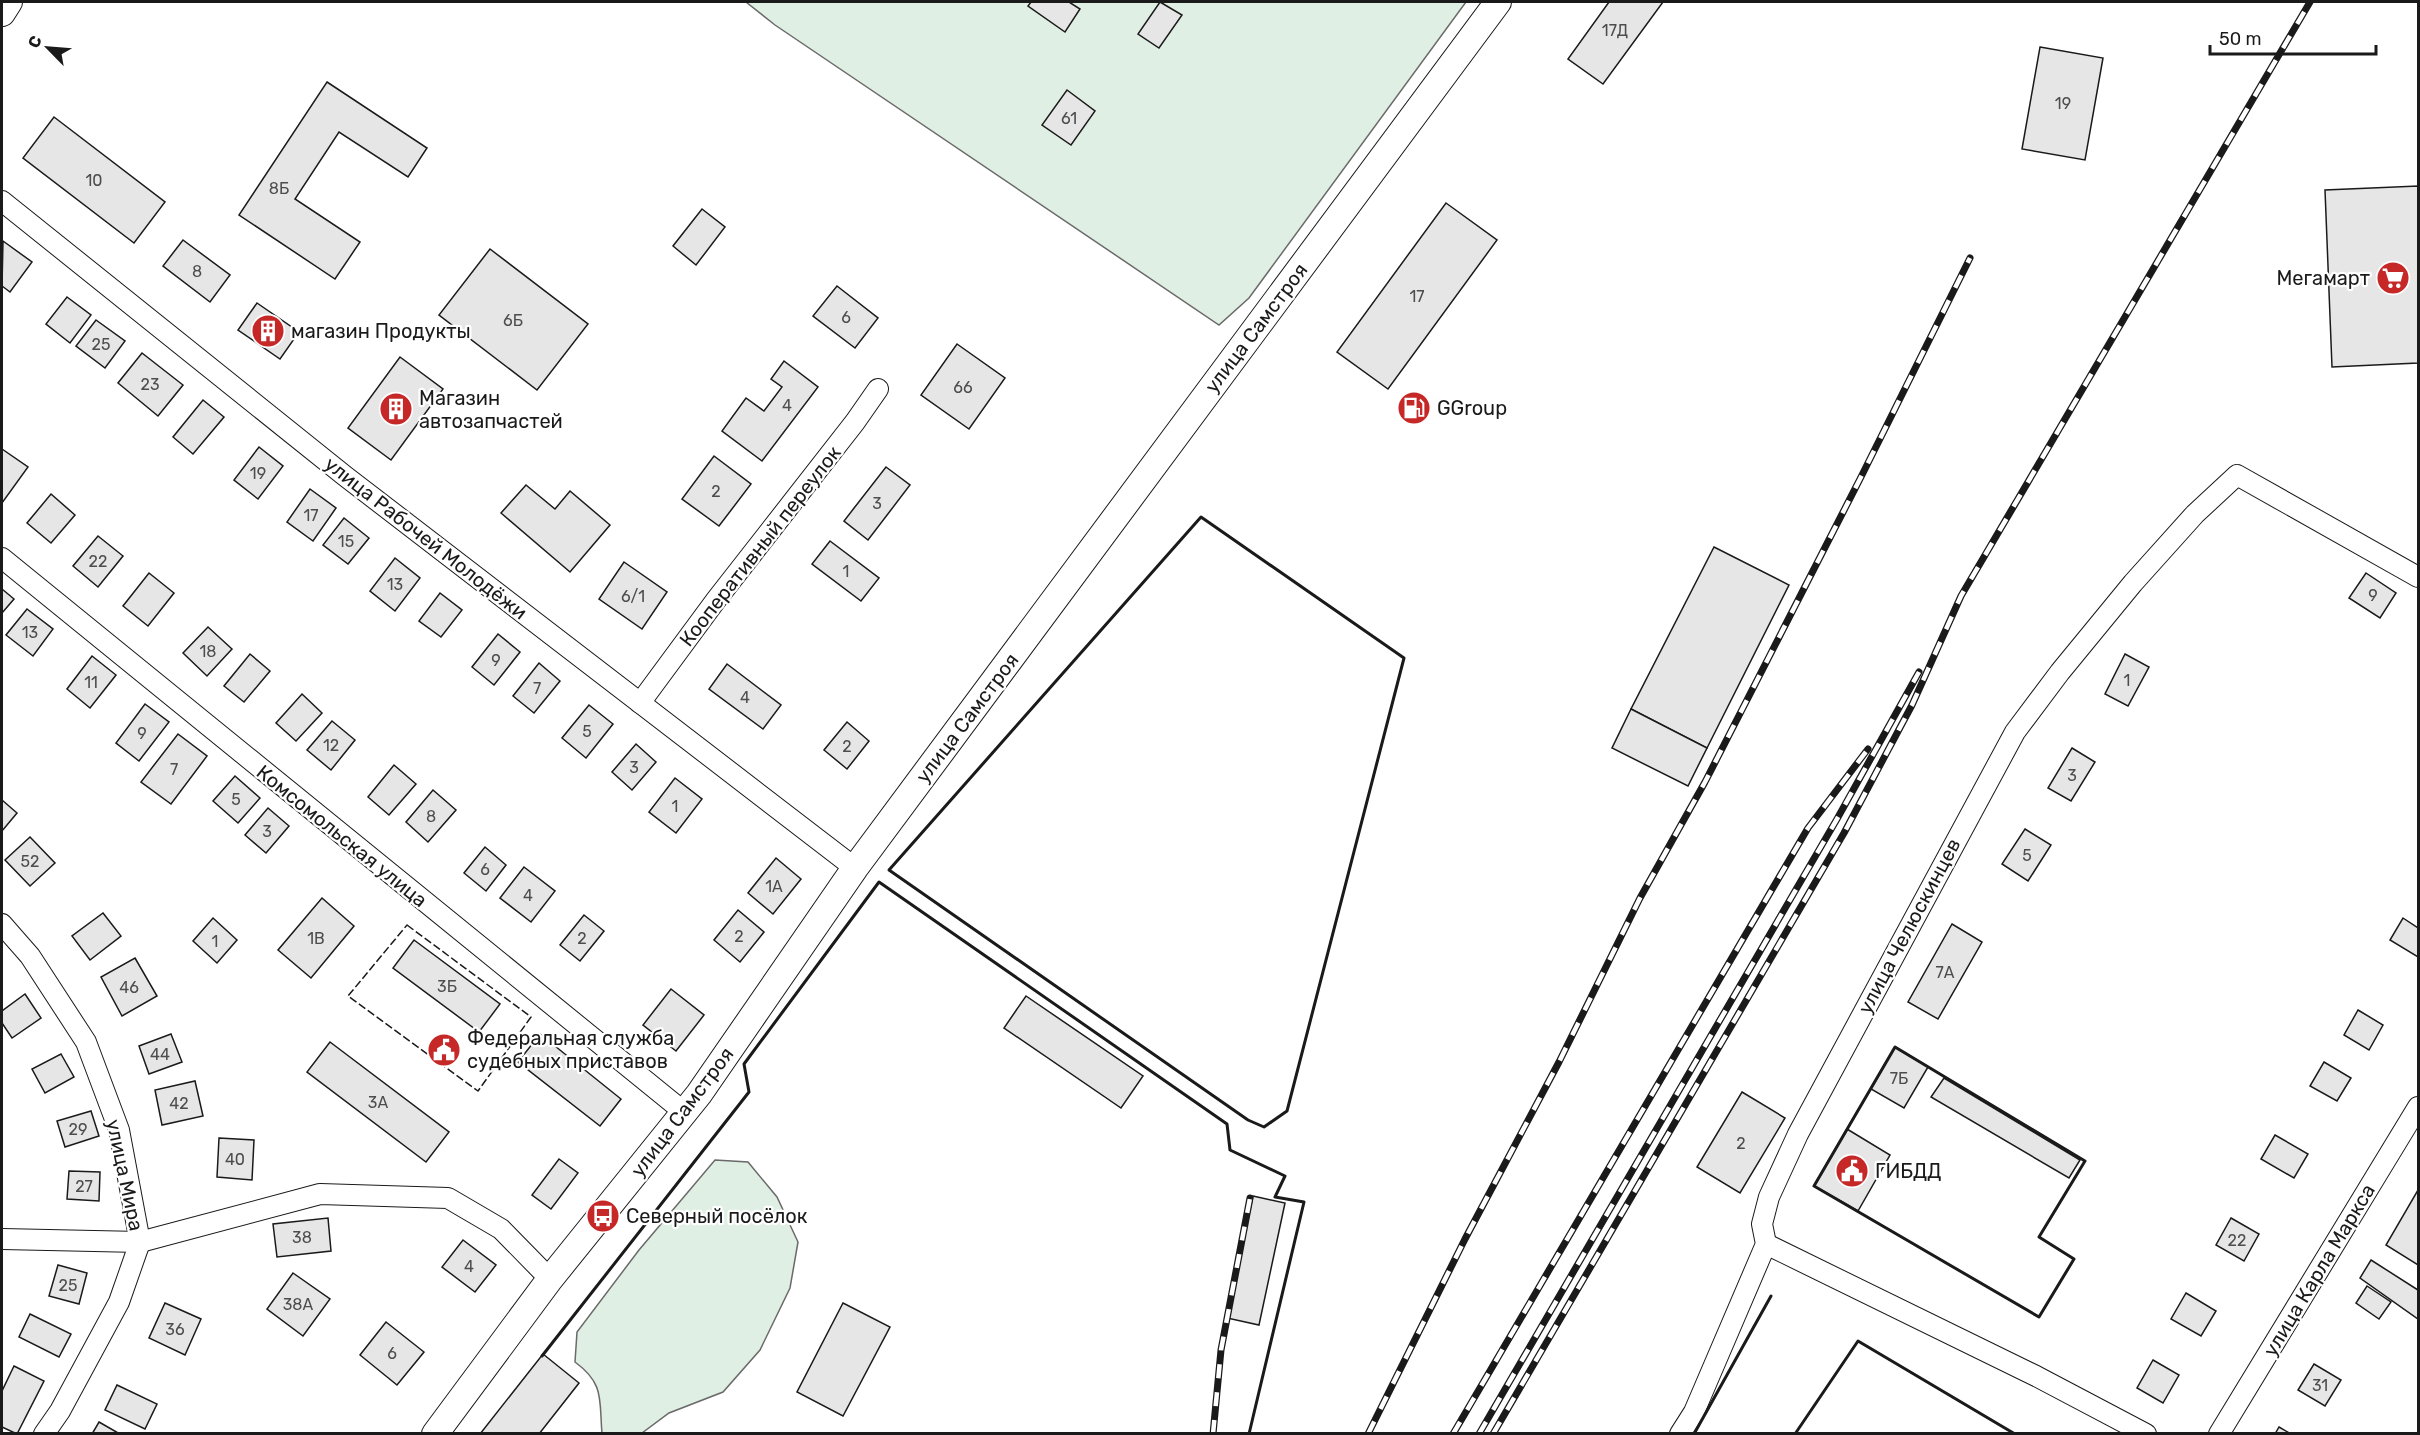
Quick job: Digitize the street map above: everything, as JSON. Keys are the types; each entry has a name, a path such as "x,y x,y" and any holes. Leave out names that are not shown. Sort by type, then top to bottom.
{"street":[{"path":"2,13 9,2"},
{"name":"улица Самстроя","path":"435,1434 550,1279 684,1112 855,868 1498,2"},
{"name":"улица Рабочей Молодёжи","path":"2,201 345,476 855,868"},
{"name":"Кооперативный переулок","path":"640,703 878,389"},
{"name":"улица Челюскинцев","path":"1680,1434 1694,1412 1766,1244 1762,1224 1769,1197 1798,1134 2015,732 2060,672 2133,583 2195,514 2237,475 2418,577"},
{"name":"Комсомольская улица","path":"2,558 684,1112"},
{"name":"улица Мира","path":"2,924 30,956 86,1042 118,1130 140,1242 119,1302 60,1412 44,1434"},
{"name":"улица Карла Маркса","path":"2219,1434 2418,1107"},
{"path":"2,1239 140,1242 320,1194 448,1198 501,1229 550,1279"},
{"path":"1766,1244 2036,1376 2146,1434"}],"green space":[{"path":"746,2 1466,2 1249,298 1219,325 775,25"},
{"path":"715,1160 748,1162 777,1197 798,1242 790,1288 760,1350 723,1392 669,1413 642,1433 602,1433 599,1393 596,1385 585,1370 575,1362 577,1332 639,1250"}],"building":[{"path":"1031,2 1069,2 1080,9 1065,32 1028,6"},
{"path":"1160,2 1182,15 1159,48 1138,34"},
{"path":"1609,2 1663,2 1603,84 1568,59"},
{"path":"2040,47 2103,58 2085,160 2022,149"},
{"path":"327,82 427,148 408,177 339,132 295,199 360,242 335,279 239,215"},
{"path":"1067,90 1095,111 1071,145 1042,125"},
{"path":"54,117 165,202 134,243 23,158"},
{"path":"2418,186 2418,363 2332,367 2325,190"},
{"path":"1446,203 1497,240 1388,389 1337,352"},
{"path":"702,209 725,227 696,265 673,246"},
{"path":"183,240 230,275 210,302 163,266"},
{"path":"3,241 32,262 10,292 2,286"},
{"path":"490,249 588,324 537,390 439,315"},
{"path":"837,286 878,318 855,348 813,316"},
{"path":"67,297 91,315 70,343 46,324"},
{"name":"магазин Продукты","path":"257,303 299,332 280,359 238,330"},
{"path":"96,320 125,341 105,368 76,346"},
{"path":"957,344 1005,378 969,429 921,395"},
{"path":"142,353 183,385 158,416 118,383"},
{"name":"Магазин автозапчастей","path":"400,357 443,389 391,460 348,428"},
{"path":"784,361 818,387 762,461 722,431 746,398 764,411 782,387 771,379"},
{"path":"203,400 224,417 193,454 173,437"},
{"path":"259,447 283,466 258,499 234,480"},
{"path":"2,449 28,467 2,503"},
{"path":"714,456 751,484 719,526 682,499"},
{"path":"886,467 910,485 868,540 844,521"},
{"path":"526,485 555,509 570,491 610,525 570,572 501,513"},
{"path":"310,489 336,508 313,541 287,522"},
{"path":"51,494 75,515 51,543 27,523"},
{"path":"344,518 369,538 348,564 323,545"},
{"path":"98,536 123,556 98,587 73,566"},
{"path":"830,541 879,578 861,601 812,564"},
{"path":"1714,547 1789,585 1707,748 1631,709"},
{"path":"395,558 420,578 395,611 370,591"},
{"path":"624,562 667,592 642,629 599,599"},
{"path":"149,573 174,593 148,626 123,606"},
{"path":"2366,573 2396,593 2380,618 2349,598"},
{"path":"2,589 14,599 2,613"},
{"path":"440,593 462,610 441,637 419,621"},
{"path":"27,609 53,629 33,656 6,635"},
{"path":"208,627 232,649 207,676 183,653"},
{"path":"498,634 520,652 494,685 472,667"},
{"path":"250,654 270,671 244,702 224,686"},
{"path":"2125,654 2149,667 2128,706 2105,694"},
{"path":"92,656 116,675 90,708 67,689"},
{"path":"539,663 560,681 534,713 513,696"},
{"path":"727,664 781,705 763,729 709,689"},
{"path":"302,694 322,713 296,741 276,723"},
{"path":"145,704 169,722 139,761 116,743"},
{"path":"589,705 613,724 586,758 562,738"},
{"path":"1631,709 1707,748 1688,786 1612,748"},
{"path":"332,721 355,740 331,770 307,750"},
{"path":"847,722 869,741 847,769 824,750"},
{"path":"178,734 207,756 171,804 141,782"},
{"path":"636,744 656,762 632,790 612,772"},
{"path":"2072,748 2095,762 2071,801 2048,788"},
{"path":"394,765 416,784 389,815 368,797"},
{"path":"235,776 260,798 238,823 213,801"},
{"path":"675,778 702,799 676,833 649,812"},
{"path":"433,790 456,810 428,842 406,822"},
{"path":"2,800 17,813 2,831"},
{"path":"268,808 289,826 266,853 245,835"},
{"path":"2025,829 2051,845 2028,881 2002,864"},
{"path":"30,837 55,863 30,886 5,860"},
{"path":"485,847 506,865 486,891 464,873"},
{"path":"776,858 801,879 773,914 748,893"},
{"path":"524,867 555,891 531,922 500,898"},
{"path":"322,898 354,926 311,978 278,950"},
{"path":"738,910 764,932 740,962 714,940"},
{"path":"103,913 121,936 90,960 72,936"},
{"path":"584,915 604,931 580,961 560,945"},
{"path":"213,918 237,940 217,963 193,941"},
{"path":"2403,918 2418,928 2418,957 2390,940"},
{"path":"1952,924 1982,942 1938,1019 1908,1002"},
{"path":"414,940 500,1004 479,1032 393,968"},
{"path":"135,958 157,996 122,1016 101,977"},
{"path":"671,989 704,1015 676,1051 643,1025"},
{"path":"25,994 41,1018 12,1038 2,1023 2,1011"},
{"path":"1026,996 1143,1076 1121,1108 1004,1028"},
{"path":"2358,1010 2383,1025 2369,1050 2344,1035"},
{"path":"171,1034 182,1062 149,1074 139,1046"},
{"path":"540,1034 621,1099 600,1126 518,1062"},
{"path":"330,1042 449,1132 426,1162 307,1072"},
{"path":"1895,1047 1928,1067 1904,1108 1871,1089"},
{"path":"61,1054 74,1077 45,1093 32,1069"},
{"path":"2324,1062 2351,1078 2337,1101 2310,1086"},
{"path":"1944,1078 2080,1160 2069,1178 1931,1097"},
{"path":"195,1081 203,1116 162,1125 155,1090"},
{"path":"1742,1092 1785,1118 1740,1193 1697,1167"},
{"path":"91,1111 99,1136 65,1147 57,1121"},
{"name":"ГИБДД","path":"1847,1129 1890,1155 1858,1211 1814,1186"},
{"path":"2275,1135 2308,1154 2294,1178 2261,1159"},
{"path":"219,1138 254,1140 252,1180 217,1177"},
{"path":"559,1159 578,1173 551,1209 532,1195"},
{"path":"69,1171 100,1172 99,1201 67,1199"},
{"path":"2418,1190 2418,1265 2386,1245"},
{"path":"1253,1196 1285,1203 1259,1325 1227,1318"},
{"path":"328,1218 331,1251 277,1257 273,1224"},
{"path":"2231,1218 2259,1234 2244,1261 2216,1245"},
{"path":"463,1240 496,1265 475,1292 442,1267"},
{"path":"2371,1260 2418,1290 2418,1319 2360,1278"},
{"path":"58,1265 87,1273 79,1304 49,1296"},
{"path":"293,1273 330,1299 303,1336 267,1309"},
{"path":"2367,1286 2391,1302 2379,1319 2356,1303"},
{"path":"2186,1293 2216,1311 2201,1336 2171,1319"},
{"path":"165,1303 201,1319 185,1355 149,1338"},
{"path":"843,1303 890,1327 843,1416 797,1392"},
{"path":"30,1314 71,1334 59,1357 19,1337"},
{"path":"386,1322 424,1352 397,1385 360,1355"},
{"path":"543,1354 579,1383 539,1434 480,1434"},
{"path":"2153,1360 2179,1375 2163,1403 2137,1388"},
{"path":"2314,1364 2341,1380 2325,1406 2298,1390"},
{"path":"14,1366 44,1381 17,1434 2,1427 2,1391"},
{"path":"117,1385 157,1404 145,1429 105,1410"},
{"path":"99,1422 120,1434 92,1434"},
{"path":"2279,1427 2291,1434 2275,1434"}],"railway":[{"path":"1493,1434 1844,833 1912,705 1961,596 2310,2"},
{"path":"1368,1434 1465,1239 1559,1062 1640,898 1705,782 1970,258"},
{"path":"1479,1434 1837,819 1919,672"},
{"path":"1453,1434 1808,828 1868,749"},
{"path":"1213,1434 1221,1350 1250,1198"}],"fence":[{"path":"407,925 531,1017 478,1091 348,996 407,925"}],"wall":[{"path":"1201,517 1404,658 1287,1111 1264,1127 1248,1120 889,870 1201,517"},
{"path":"542,1356 749,1092 744,1064 879,882 1227,1124 1230,1150 1285,1176 1275,1197 1304,1202 1249,1434"},
{"path":"1895,1047 2085,1161 2039,1237 2074,1259 2039,1317 1814,1186 1895,1047"},
{"path":"1694,1434 1771,1296"},
{"path":"1795,1434 1858,1341 2015,1434"}],"place":[{"name":"Мегамарт","path":"2393,278"},
{"name":"магазин Продукты","path":"268,331"},
{"name":"GGroup","path":"1414,408"},
{"name":"Магазин автозапчастей","path":"396,409"},
{"name":"Федеральная служба судебных приставов","path":"444,1050"},
{"name":"ГИБДД","path":"1852,1171"},
{"name":"Северный посёлок","path":"603,1216"}]}
